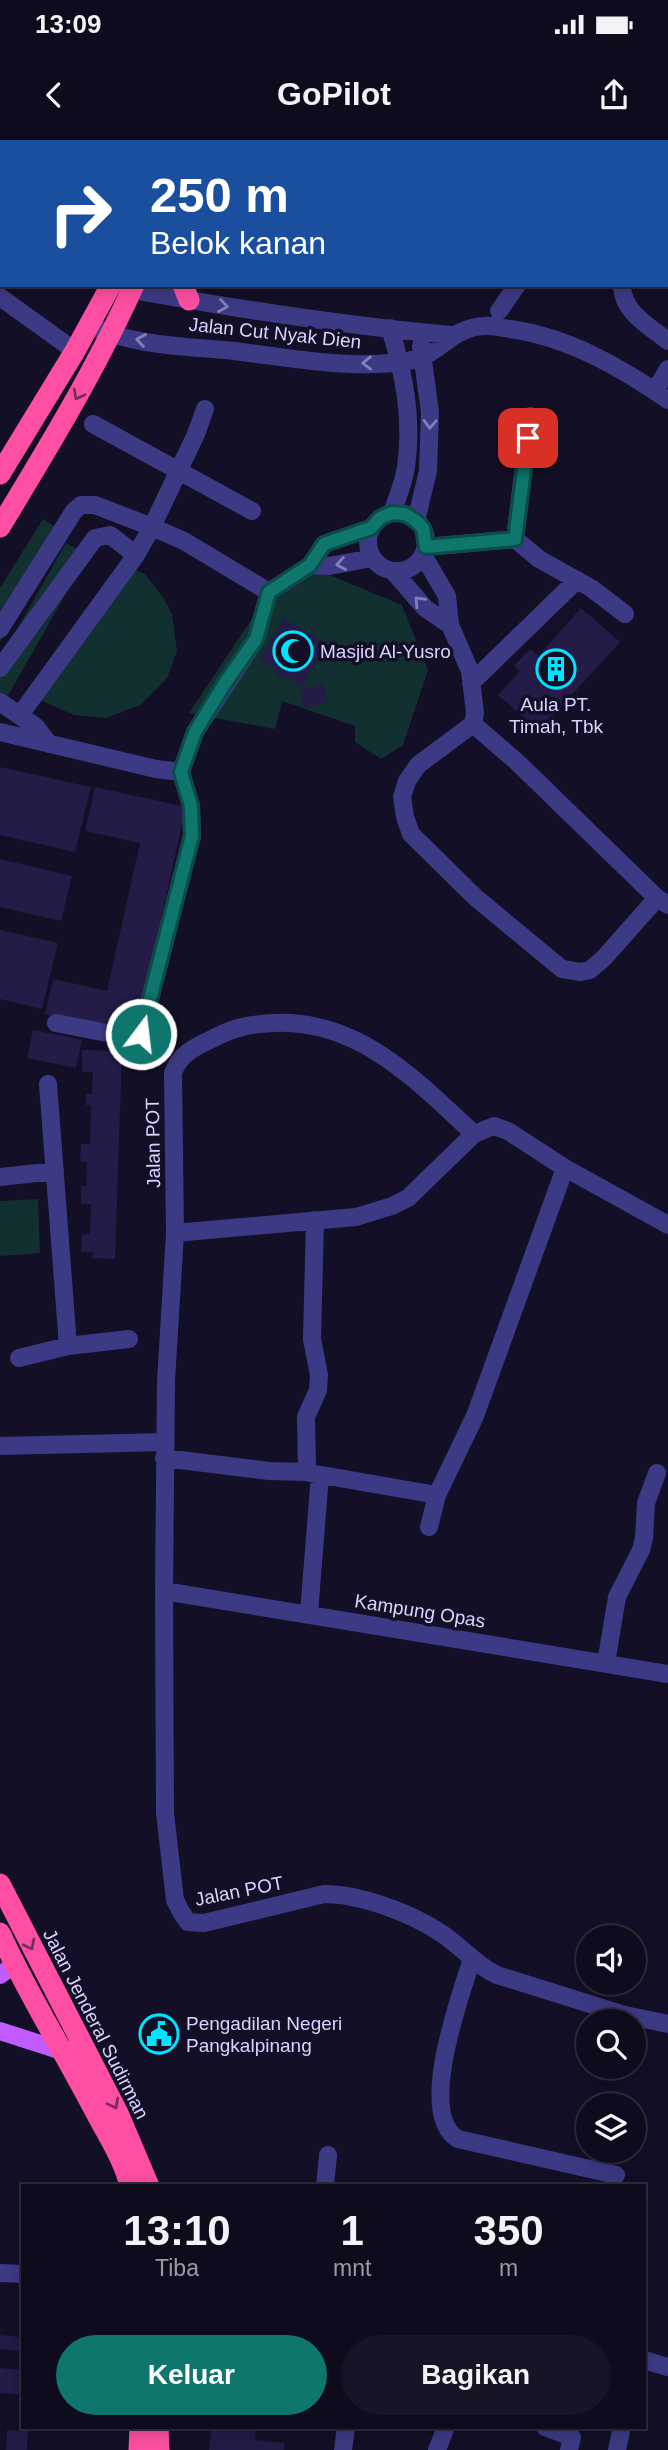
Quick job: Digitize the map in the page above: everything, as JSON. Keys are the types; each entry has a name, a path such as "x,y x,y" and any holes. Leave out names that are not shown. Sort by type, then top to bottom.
{"highway":[{"path":"0,474 75,351 110,287"},
{"path":"0,527 59,430 111,336 130,287"},
{"name":"Jalan Jenderal Sudirman","path":"0,1884 129,2184"},
{"name":"Jalan Jenderal Sudirman","path":"0,1933 7,1970 73,2048 118,2113 148,2184"},
{"path":"139,2450 140,2429"},
{"path":"158,2429 159,2450"}],"main road":[{"path":"0,2031 73,2048"}],"street":[{"name":"Jalan Cut Nyak Dien","path":"130,287 186,293 314,319 451,335"},
{"path":"499,311 516,287"},
{"path":"622,287 626,306 668,341"},
{"path":"0,297 75,351"},
{"name":"Jalan Cut Nyak Dien","path":"89,325 111,336 325,362 365,364 400,362 424,357 451,335 485,326 553,338 598,358 662,395"},
{"path":"390,328 400,362 409,412 406,469 392,513"},
{"path":"416,521 428,471 430,412 424,357 417,332"},
{"path":"662,395 668,369"},
{"path":"20,715 136,555 152,527 205,409"},
{"path":"515,539 530,416"},
{"path":"93,424 252,511"},
{"path":"0,629 74,511 81,505 95,505 184,541 269,592"},
{"path":"473,724 517,762 663,902 590,970 581,972 562,969 475,897 411,834 402,797 407,781 418,765 473,724 475,713 470,671 450,625 447,596 425,551 423,528 405,514 392,513 380,518 367,538 372,558 381,567 393,571 411,568 425,551 515,539 539,558 577,580 625,614"},
{"path":"56,1023 134,1038 141,1034 192,836 191,806 181,772 195,732 256,639 269,592 310,565 324,544 371,528"},
{"path":"0,668 95,538 110,535 136,555"},
{"path":"310,565 329,566 372,558"},
{"path":"393,571 425,608 450,625"},
{"path":"471,683 577,580"},
{"path":"0,702 43,734 49,744"},
{"path":"0,732 156,769 181,772"},
{"name":"Jalan POT","path":"474,1134 409,1073 330,1028 289,1022 250,1024 232,1029 184,1053 173,1073 175,1234 166,1381 164,1591 165,1813 175,1900 188,1922 204,1923 324,1894 335,1894 409,1915 441,1933 483,1969 497,1975 625,2015 668,2024"},
{"path":"48,1084 68,1346"},
{"path":"175,1234 356,1217 392,1206 408,1198 474,1134 494,1126 565,1168 666,1219"},
{"path":"429,1527 438,1495 475,1416 565,1168"},
{"path":"0,1177 55,1171"},
{"path":"309,1613 314,1474 306,1416 318,1390 319,1375 312,1339 315,1220"},
{"path":"19,1358 68,1346 129,1339"},
{"path":"0,1446 164,1450 269,1471 314,1474 438,1495"},
{"path":"606,1663 617,1597 641,1550 646,1503 657,1473"},
{"name":"Kampung Opas","path":"164,1591 668,1674"},
{"path":"472,1959 448,2036 442,2068 440,2087 443,2118 450,2133 458,2139 616,2175"},
{"path":"325,2184 328,2155"},
{"path":"0,2273 21,2274"},
{"path":"646,2361 668,2367"},
{"path":"343,2450 346,2429"},
{"path":"437,2450 445,2429"},
{"path":"550,2429 572,2437 569,2450"},
{"path":"617,2450 622,2429"}],"green space":[{"path":"43,519 67,534 0,642 0,588"},
{"path":"66,543 88,555 2,706 0,659"},
{"path":"121,563 145,574 164,599 172,615 177,651 167,678 140,705 106,718 74,715 38,699"},
{"path":"305,565 402,605 428,670 403,745 381,759 355,742 355,726 282,701 275,729 189,713 265,599"},
{"path":"38,1199 40,1253 0,1256 0,1201"}],"building":[{"name":"Aula PT. Timah, Tbk","path":"581,608 620,642 539,731 498,695 520,671 514,666 530,649 538,656"},
{"name":"Masjid Al-Yusro","path":"284,618 327,644 302,686 273,672 275,669 259,659"},
{"path":"323,684 328,702 305,708 300,689"},
{"path":"0,767 91,787 75,852 0,835"},
{"path":"95,787 186,807 135,1035 45,1014 53,979 107,991 140,843 85,831"},
{"path":"0,859 72,876 61,921 0,907"},
{"path":"0,930 58,943 42,1009 0,999"},
{"path":"33,1030 82,1040 76,1068 27,1058"},
{"path":"82,1050 122,1051 115,1259 92,1258 93,1252 81,1252 82,1234 90,1235 91,1204 81,1204 81,1186 86,1186 87,1162 80,1161 81,1144 90,1144 91,1106 86,1105 86,1094 92,1094 93,1072 82,1072"},
{"path":"0,2335 20,2337 19,2351 0,2349"},
{"path":"0,2368 21,2370 21,2395 0,2393"},
{"path":"211,2429 256,2429 255,2440 285,2443 284,2450 209,2450"},
{"path":"7,2430 28,2431 27,2450 6,2450"}],"place":[{"name":"Masjid Al-Yusro","path":"293,651"},
{"name":"Aula PT. Timah, Tbk","path":"556,669"},
{"name":"Pengadilan Negeri Pangkalpinang","path":"159,2034"}],"route":[{"path":"141,1034 192,836 191,806 181,772 195,732 256,639 269,592 310,565 324,544 371,528 380,518 392,513 405,514 416,521 423,528 426,547 515,539 528,438"}]}
